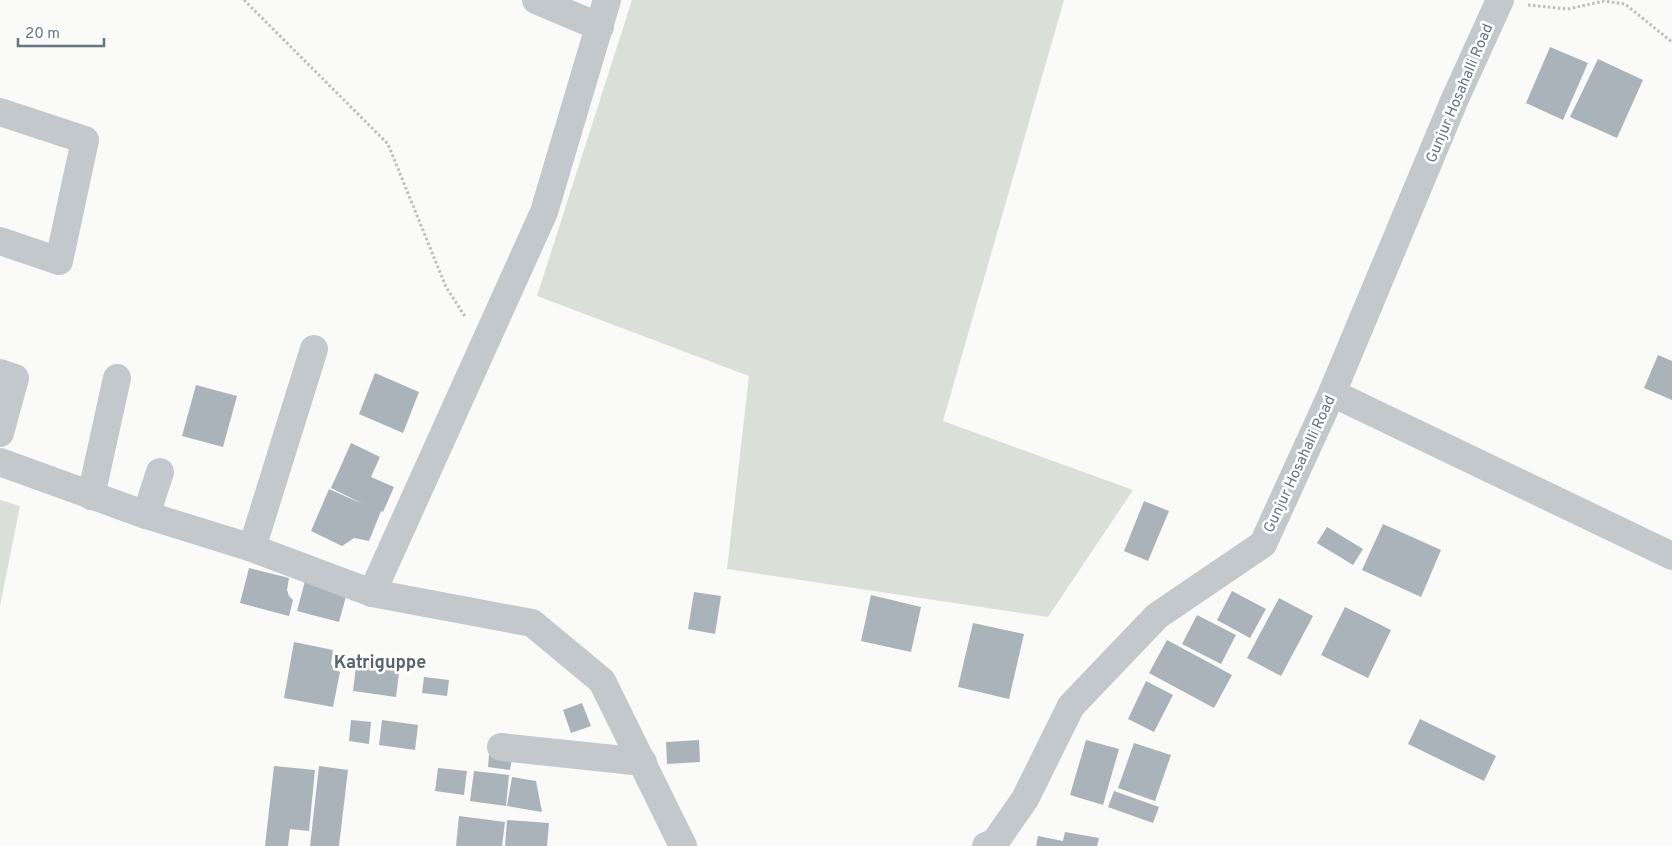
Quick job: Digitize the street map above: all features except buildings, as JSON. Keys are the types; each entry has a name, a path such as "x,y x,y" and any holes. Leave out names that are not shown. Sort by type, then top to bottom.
{"street":[{"path":"536,0 600,27"},
{"path":"372,593 544,212 607,0"},
{"name":"Gunjur Hosahalli Road","path":"994,845 1025,799 1071,706 1157,616 1263,544 1332,393 1454,101 1499,1"},
{"path":"0,112 85,140 59,261 0,241"},
{"path":"252,548 314,349"},
{"path":"0,373 16,378 0,432"},
{"path":"91,496 117,378"},
{"path":"1332,393 1672,556"},
{"path":"0,462 146,515 252,548 372,593 532,623 602,680 683,846"},
{"path":"146,515 160,472"},
{"path":"501,747 643,762"}],"path":[{"path":"244,0 388,144 446,287 483,344"},
{"path":"1499,1 1568,9 1604,1 1626,4 1672,42"}],"shaded area":[{"path":"632,0 1064,0 943,421 1133,490 1048,617 727,569 749,376 537,296"},
{"path":"0,500 20,506 0,606"}],"district":[{"name":"Katriguppe","path":"380,662"}]}
